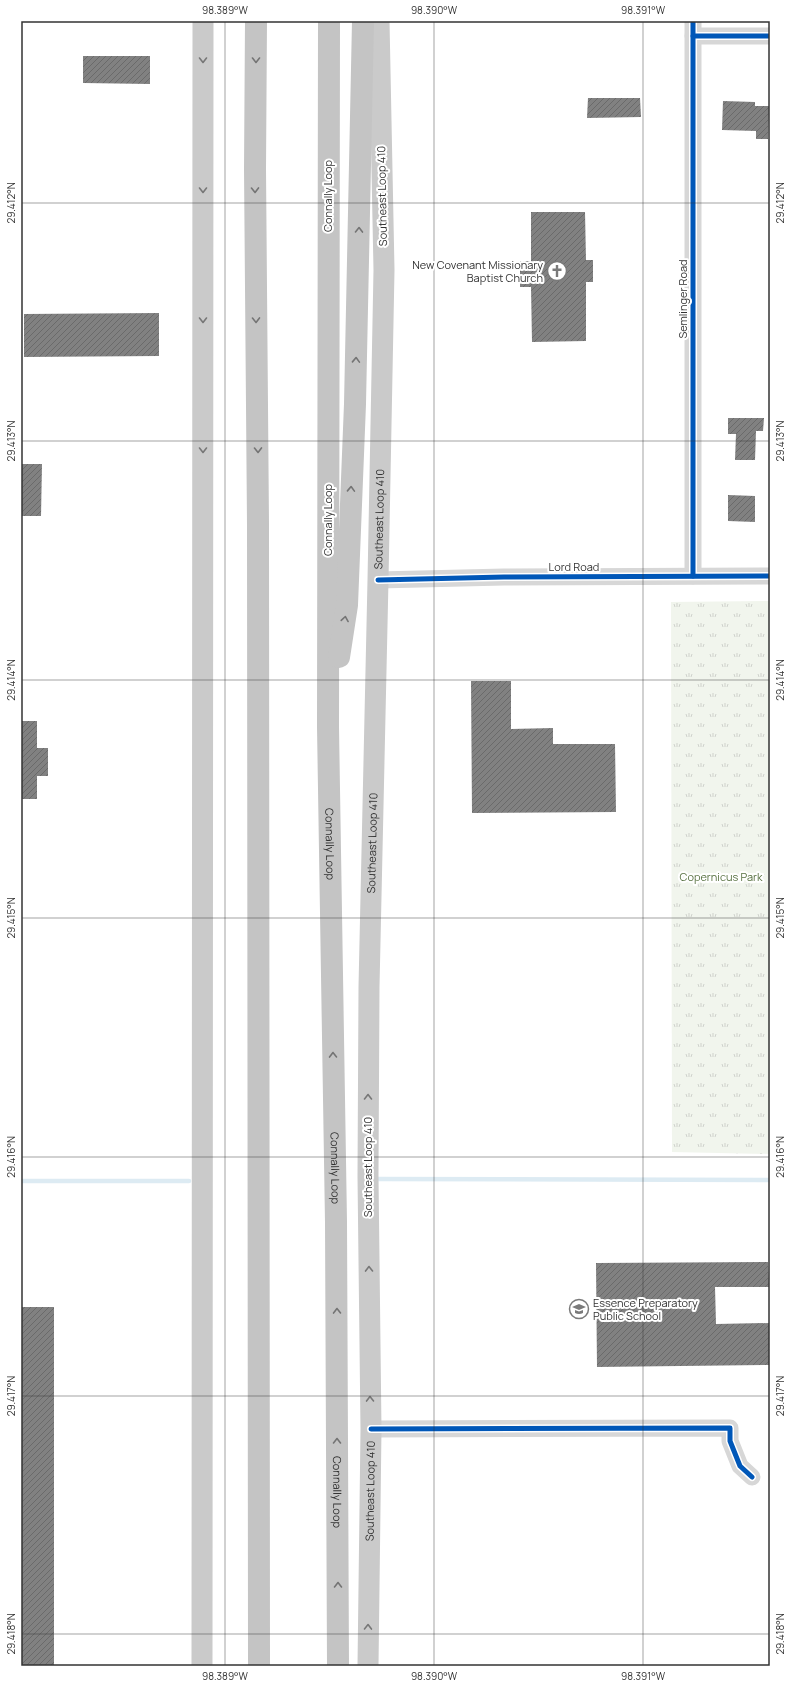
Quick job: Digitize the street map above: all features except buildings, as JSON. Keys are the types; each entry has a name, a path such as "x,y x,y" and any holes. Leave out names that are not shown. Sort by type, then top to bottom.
{"highway":[{"path":"256,21 255,169 258,524 259,1666"},
{"name":"Connally Loop","path":"328,21 328,727 336,1237 338,1666"},
{"path":"328,727 347,605 355,380 363,21"}],"main road":[{"path":"202,1666 203,21"},
{"name":"Southeast Loop 410","path":"368,1666 371,1429 368,1176 368,987 384,270 379,21"}],"street":[{"path":"693,28 770,36"},
{"name":"Semlinger Road","path":"693,28 693,576"},
{"name":"Lord Road","path":"378,580 504,577 770,576"},
{"path":"371,1429 730,1428 730,1441 740,1466 752,1477"}],"green space":[{"name":"Copernicus Park","path":"770,601 770,1154 672,1152 671,602"}],"waterway":[{"path":"375,1179 770,1180"},
{"path":"21,1181 189,1181"}],"cycle path":[{"path":"693,21 693,576"},
{"path":"693,36 770,36"},
{"path":"378,580 504,577 770,576"},
{"path":"371,1429 730,1428 730,1441 740,1466 752,1477"}],"place":[{"name":"New Covenant Missionary Baptist Church","path":"557,271"},
{"name":"Essence Preparatory Public School","path":"579,1309"}]}
